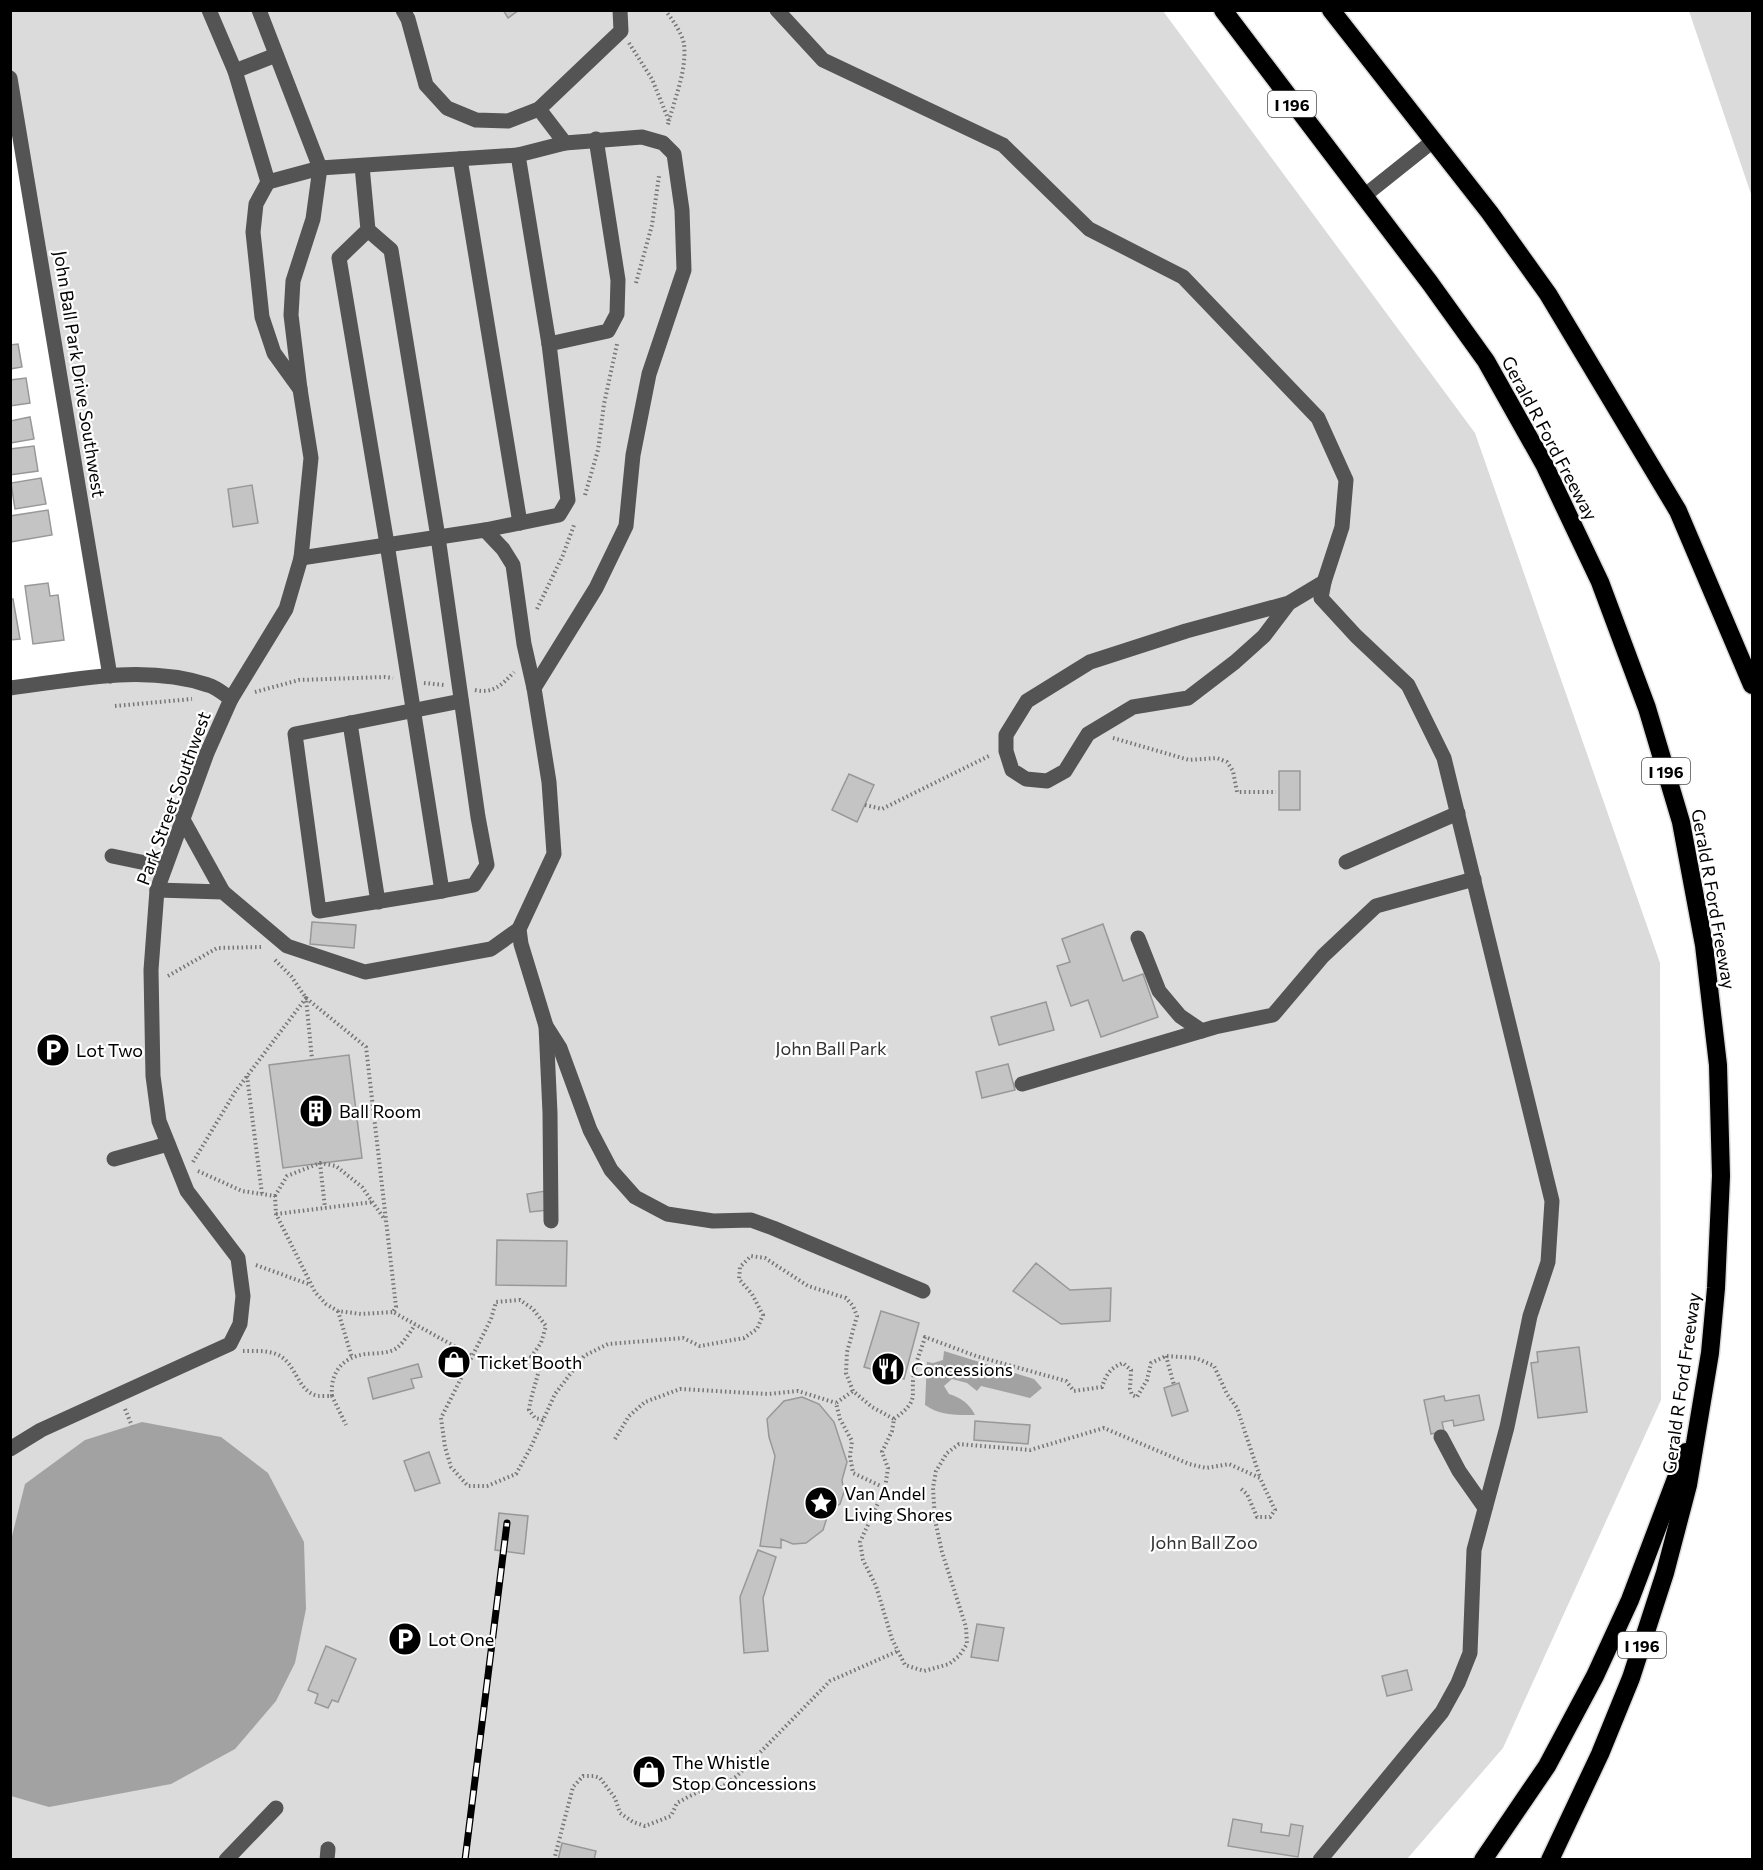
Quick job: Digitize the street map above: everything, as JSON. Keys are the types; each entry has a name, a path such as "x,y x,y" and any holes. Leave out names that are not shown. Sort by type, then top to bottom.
{"highway":[{"name":"Gerald R Ford Freeway","path":"1223,10 1430,283 1486,361 1549,474 1600,582 1647,708 1681,822 1704,945 1718,1065 1721,1176 1716,1288 1710,1353 1688,1485 1668,1562 1631,1678 1600,1754 1550,1860"},
{"path":"1331,10 1490,213 1548,294 1678,511 1752,685"},
{"path":"1483,1860 1547,1766 1595,1676 1630,1600 1698,1419"}],"street":[{"path":"209,10 235,71 268,182 256,204 253,232 262,317 274,353 300,389"},
{"path":"231,699 286,609 301,558 311,458 291,315 293,281 313,219 320,168 259,10"},
{"path":"404,10 426,86 447,108 476,120 508,121 539,109 621,31 620,10"},
{"path":"777,10 823,60 1002,145 1089,230 1183,277 1318,418 1346,480 1342,527 1321,598 1356,636 1408,685 1444,758 1552,1201 1548,1262 1530,1316 1507,1427 1474,1550 1470,1653 1458,1683 1442,1713 1320,1860"},
{"path":"235,71 276,55"},
{"name":"John Ball Park Drive Southwest","path":"10,78 110,676"},
{"path":"539,109 565,142"},
{"path":"268,182 320,168 519,154 565,142 596,139 642,137 663,143 674,154 682,210 684,270 649,374 633,455 626,526 596,588 534,688"},
{"path":"549,344 608,331 617,314 618,280 596,139"},
{"path":"1364,196 1433,141"},
{"path":"301,558 485,531 559,515 568,500 549,344 519,154"},
{"path":"460,159 520,523"},
{"path":"362,166 368,230 391,250 438,537 487,865 474,885 319,911 295,734 461,701"},
{"path":"368,230 339,258 442,891"},
{"path":"183,818 223,892 287,946 365,972 491,949 519,929 554,854 549,782 534,688 524,644 513,565 503,549 485,531"},
{"path":"1289,603 1264,636 1235,662 1188,698 1132,707 1088,734 1065,771 1047,781 1026,779 1012,770 1006,751 1006,735 1027,701 1090,662 1186,631 1289,603 1324,582"},
{"name":"Park Street Southwest","path":"10,688 146,674 210,685 231,699 207,753 157,890 151,985 153,1076 159,1121 187,1191 238,1258"},
{"path":"350,723 378,902"},
{"path":"1346,862 1458,813"},
{"path":"112,856 165,867"},
{"path":"1022,1084 1202,1031 1273,1015 1323,956 1376,906 1474,879"},
{"path":"157,890 223,892"},
{"path":"519,929 521,944 546,1026 551,1221"},
{"path":"1138,938 1159,991 1180,1016 1202,1031"},
{"path":"546,1026 560,1048 590,1130 611,1170 635,1197 667,1214 713,1221 751,1220 923,1291"},
{"path":"114,1159 168,1144"},
{"path":"10,1449 41,1430 230,1344 240,1324 243,1296 238,1258"},
{"path":"1441,1437 1459,1471 1485,1508"},
{"path":"226,1860 276,1808"}],"path":[{"path":"665,10 673,20 684,43 683,69 669,121"},
{"path":"1096,729 1111,737 1189,760 1217,758 1227,762 1236,779 1237,792 1276,792"},
{"path":"865,805 882,809 995,754 1006,751"},
{"path":"151,985 217,948 262,947 291,976 306,998 366,1047 396,1307 393,1312"},
{"path":"306,998 312,1059"},
{"path":"274,1196 242,1191 189,1169 235,1092 306,998"},
{"path":"247,1076 262,1194"},
{"path":"386,1222 362,1186 336,1166 320,1163 287,1176 274,1196 276,1214 315,1292 326,1304 338,1311 361,1314 393,1312 472,1356"},
{"path":"320,1163 326,1208"},
{"path":"276,1214 373,1202"},
{"path":"543,1420 535,1418 529,1410 540,1365 531,1358 541,1343 546,1326 533,1309 520,1300 496,1302 491,1319 441,1418 445,1447 452,1467 468,1486 487,1486 516,1474 530,1449 555,1394 584,1356 608,1344 683,1338 700,1346 744,1338 757,1329 763,1315 752,1294 739,1279 740,1267 751,1256 765,1258 808,1286 846,1298 853,1306 857,1316 847,1352 846,1373 853,1391 872,1407 894,1419"},
{"path":"238,1258 312,1285"},
{"path":"338,1311 352,1358"},
{"path":"346,1425 332,1396 333,1375 343,1363 352,1358 397,1348 415,1325"},
{"path":"1240,1488 1246,1494 1257,1517 1270,1517 1275,1510 1260,1478 1237,1408 1227,1394 1214,1366 1196,1358 1166,1356 1151,1363 1147,1380 1137,1397 1132,1395 1131,1370 1123,1363 1115,1366 1106,1374 1102,1387 1074,1391 1066,1381 976,1356 925,1337 914,1372 914,1395 909,1408 894,1419 892,1431 882,1452 888,1468 885,1488 860,1542 863,1560 876,1586 892,1639 905,1665 924,1671 949,1664 959,1656 967,1644 966,1627 937,1531 933,1488 936,1471 941,1462 959,1444 1030,1450 1104,1428 1189,1464 1206,1468 1229,1464 1260,1478"},
{"path":"230,1344 243,1351 276,1354 289,1362 304,1388 316,1395 332,1396"},
{"path":"1166,1356 1174,1385"},
{"path":"615,1439 629,1416 645,1402 680,1389 768,1394 798,1391 837,1403"},
{"path":"837,1403 853,1391"},
{"path":"837,1403 840,1419 852,1441 850,1456 853,1473 885,1488"},
{"path":"554,1860 573,1787 583,1776 600,1778 615,1798 620,1813 633,1822 645,1826 659,1821 671,1816 677,1803 704,1789 722,1786 738,1776 830,1681 898,1651"}],"green space":[{"name":"John Ball Park","path":"11,11 1163,11 1475,433 1660,963 1661,1400 1503,1748 1407,1859 11,1859 10,688 110,676 11,78"},
{"path":"1689,11 1752,11 1752,197"}],"shaded area":[{"path":"944,1351 1034,1379 1042,1388 1030,1398 981,1386 977,1391 967,1383 952,1379 944,1386 949,1394 964,1402 975,1415 949,1414 931,1409 925,1405 927,1362 943,1360"},
{"path":"142,1422 221,1437 268,1473 304,1542 306,1609 295,1663 276,1701 235,1749 171,1784 49,1807 11,1796 11,1540 25,1484 85,1440"}],"building":[{"path":"503,10 519,10 508,18"},
{"path":"18,344 22,367 10,369 10,345"},
{"path":"26,378 30,403 10,406 10,380"},
{"path":"30,417 34,439 10,443 10,421"},
{"path":"34,446 38,471 10,475 10,449"},
{"path":"41,478 46,504 15,509 11,483"},
{"path":"252,485 258,523 233,527 228,489"},
{"path":"48,510 52,535 10,542 10,516"},
{"path":"48,583 50,596 58,595 64,640 33,644 25,586"},
{"path":"10,599 13,599 20,639 10,640"},
{"path":"1279,771 1300,771 1300,810 1279,810"},
{"path":"849,774 874,785 857,822 832,810"},
{"path":"312,922 356,925 354,948 310,944"},
{"path":"1103,924 1123,981 1143,974 1158,1017 1101,1037 1088,1000 1071,1006 1057,966 1070,962 1062,939"},
{"path":"1046,1002 1054,1030 999,1045 991,1017"},
{"name":"Ball Room","path":"349,1055 362,1158 283,1168 269,1065"},
{"path":"1008,1064 1015,1090 982,1098 976,1072"},
{"path":"545,1191 548,1210 530,1212 527,1194"},
{"path":"497,1240 567,1241 566,1286 496,1285"},
{"path":"1036,1263 1070,1290 1111,1288 1110,1321 1061,1324 1013,1291"},
{"path":"881,1311 919,1323 904,1379 864,1367"},
{"path":"1579,1347 1587,1412 1538,1418 1531,1363 1538,1362 1537,1352"},
{"path":"418,1364 422,1377 411,1379 414,1388 373,1399 368,1378"},
{"path":"1179,1383 1188,1411 1172,1416 1164,1388"},
{"path":"1479,1395 1484,1420 1454,1426 1453,1420 1442,1422 1444,1431 1431,1434 1424,1400 1444,1396 1445,1401"},
{"path":"802,1397 819,1404 834,1422 847,1462 842,1480 844,1492 840,1504 829,1511 823,1530 806,1543 793,1544 781,1539 781,1548 760,1546 775,1456 769,1437 767,1419 784,1401"},
{"path":"975,1421 1030,1425 1028,1444 974,1440"},
{"path":"429,1452 440,1483 415,1491 404,1461"},
{"path":"499,1513 528,1516 524,1554 495,1550"},
{"path":"758,1550 776,1557 763,1598 768,1651 744,1653 740,1597"},
{"path":"977,1624 1004,1628 998,1661 971,1657"},
{"path":"326,1646 356,1659 338,1702 332,1700 328,1708 315,1703 318,1694 308,1690"},
{"path":"1407,1670 1412,1690 1387,1696 1382,1676"},
{"path":"1233,1819 1262,1824 1261,1832 1289,1836 1291,1824 1303,1826 1298,1857 1228,1846"},
{"path":"562,1843 596,1851 594,1860 558,1860"}],"railway":[{"path":"465,1860 507,1523"}],"place":[{"name":"Lot Two","path":"53,1050"},
{"name":"Ball Room","path":"316,1111"},
{"name":"Ticket Booth","path":"454,1362"},
{"name":"Concessions","path":"888,1369"},
{"name":"Van Andel Living Shores","path":"821,1503"},
{"name":"Lot One","path":"405,1639"},
{"name":"The Whistle Stop Concessions","path":"649,1772"}],"park label":[{"name":"John Ball Zoo","path":"1204,1542"}]}
